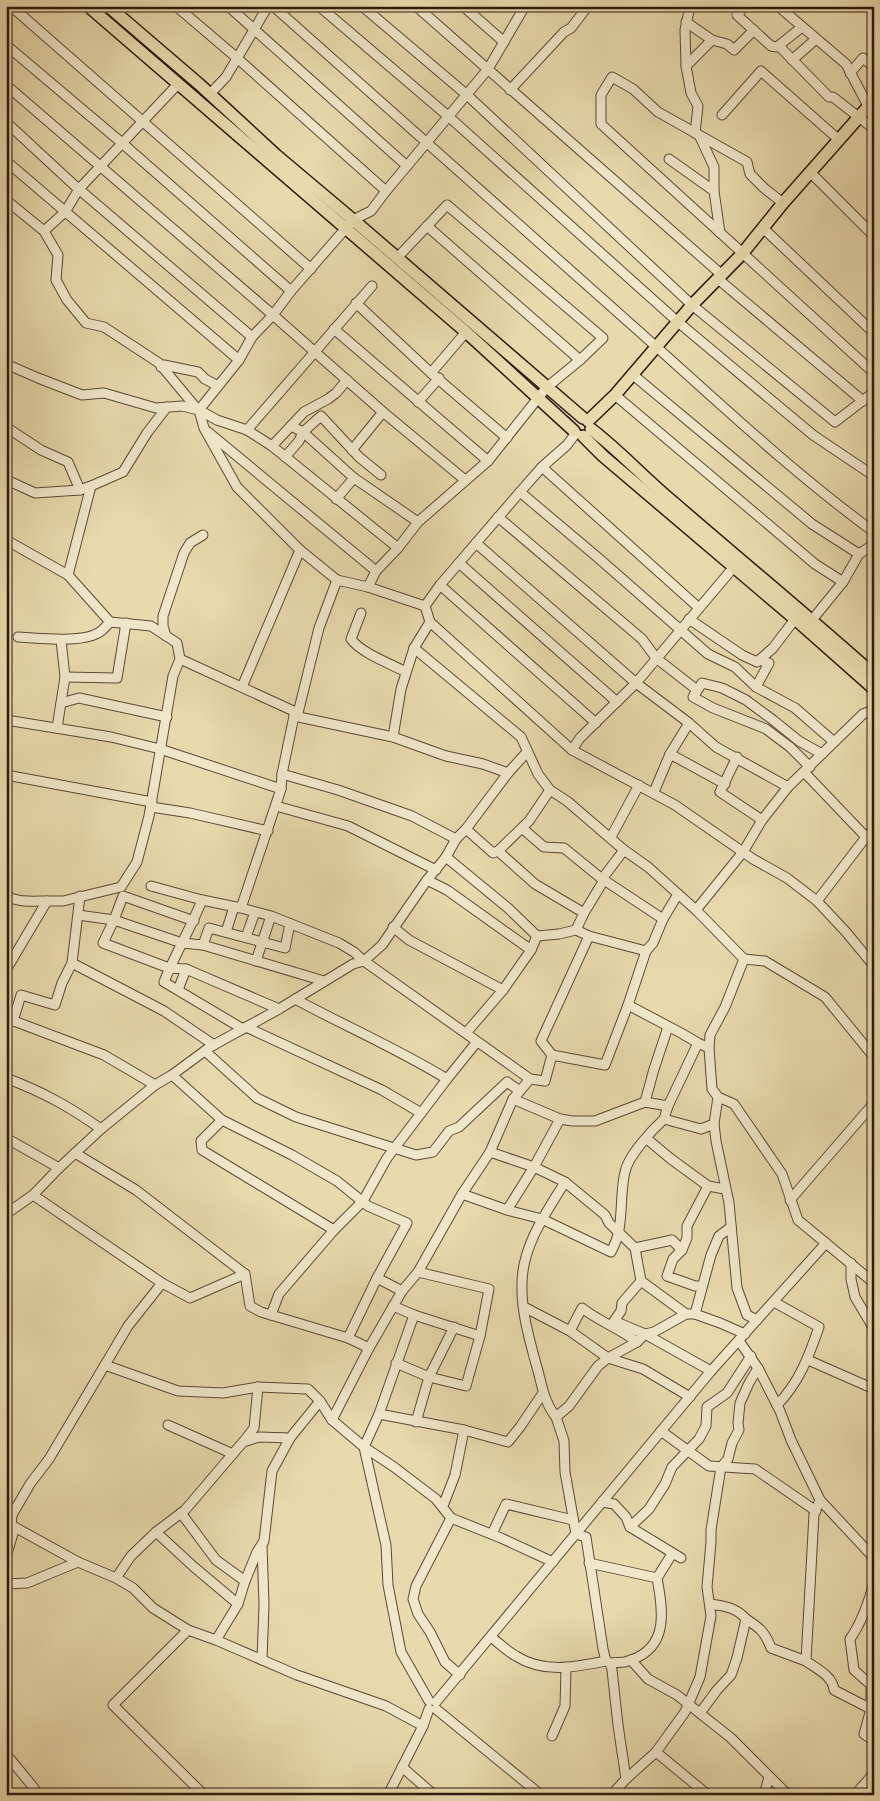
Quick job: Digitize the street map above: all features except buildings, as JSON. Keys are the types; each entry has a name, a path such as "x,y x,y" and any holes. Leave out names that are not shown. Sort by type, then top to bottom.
{"main road":[{"path":"88,6 178,84 340,216"},
{"path":"108,6 199,84 349,224 397,258 525,369 546,388 610,462 795,619 874,689"},
{"path":"190,94 199,84"},
{"path":"582,428 615,395 692,305 742,254 783,203 871,103"},
{"path":"363,235 537,397 612,446 676,506 812,620 874,675"},
{"path":"516,378 525,369"}],"street":[{"path":"11,6 311,269"},
{"path":"176,6 386,191"},
{"path":"228,6 407,166"},
{"path":"210,94 226,77 268,6"},
{"path":"273,6 766,446 874,532"},
{"path":"319,6 448,116 678,322 813,435 874,476"},
{"path":"362,6 467,95 692,305 835,422 874,392"},
{"path":"416,6 720,277 863,401"},
{"path":"463,6 504,42"},
{"path":"199,410 239,360 252,336 273,315 291,291 349,224 371,211 488,69 525,6"},
{"path":"510,90 564,32 571,28 588,6"},
{"path":"690,6 686,22 686,66 691,93 698,106 698,135 714,167 714,191 720,233"},
{"path":"778,6 846,64 871,103"},
{"path":"741,7 737,15 771,46 779,46 802,27"},
{"path":"686,22 712,40 728,44 734,50 754,30"},
{"path":"792,60 816,39"},
{"path":"686,66 712,40"},
{"path":"6,45 122,142 291,291"},
{"path":"779,46 829,97 833,97 874,130"},
{"path":"850,73 863,58 874,67"},
{"path":"722,115 762,71 838,139"},
{"path":"783,203 750,174 747,162 658,112 633,90 612,77 601,95 601,124 874,374"},
{"path":"44,231 65,212 79,189 178,84"},
{"path":"6,85 383,412 465,480"},
{"path":"6,122 79,189 252,336"},
{"path":"669,158 714,191"},
{"path":"6,161 239,360"},
{"path":"810,172 874,236"},
{"path":"6,200 44,231 58,255 56,280 67,300 86,323 104,327 161,367 199,410 204,428 237,487 300,550 336,580 368,587 425,606"},
{"path":"368,587 376,572 418,522 488,461 537,397 603,338 447,205 397,258"},
{"path":"427,226 580,360"},
{"path":"764,229 874,333"},
{"path":"246,430 372,286"},
{"path":"356,303 435,376 507,438"},
{"path":"334,329 488,461"},
{"path":"418,402 466,332"},
{"path":"6,364 82,395 104,393 156,408 182,406 199,410 217,420 246,430 272,446 398,548"},
{"path":"161,367 164,365 198,372 205,379 218,386"},
{"path":"632,374 812,524 859,554"},
{"path":"272,446 304,412 311,410 336,393 347,380"},
{"path":"615,395 815,564 843,582"},
{"path":"7,482 35,493 80,490 123,472 147,432 167,407"},
{"path":"352,450 383,412"},
{"path":"285,457 299,441 303,432 321,416 352,450 381,475"},
{"path":"292,426 303,432 354,478 418,522"},
{"path":"6,427 41,450 68,462 80,490"},
{"path":"204,428 376,572"},
{"path":"425,606 440,585 542,467 567,445 582,428"},
{"path":"542,467 699,608"},
{"path":"336,499 354,478"},
{"path":"68,575 91,486"},
{"path":"520,492 708,654 735,667 756,687 795,708 833,741"},
{"path":"498,517 642,639 656,658 713,708 766,729 790,747 807,770 866,837"},
{"path":"166,636 162,626 163,616 184,553 190,543 203,535"},
{"path":"6,540 68,575 110,622 151,626 177,643 180,659 173,676 151,804 137,862 121,887 63,901 26,901 10,898 6,895"},
{"path":"476,543 636,683 689,723 716,747 788,787"},
{"path":"812,620 843,582 859,554 874,544"},
{"path":"242,687 300,550"},
{"path":"459,563 617,702"},
{"path":"572,750 580,738 636,683 733,568"},
{"path":"226,932 268,831 281,790 282,774 296,715 319,628 336,580"},
{"path":"440,585 596,723"},
{"path":"425,606 430,622 572,750 654,792 743,852 787,878 817,901 874,966"},
{"path":"361,613 351,639 354,644 406,672"},
{"path":"689,619 742,655 757,662 759,660 768,663 756,687"},
{"path":"759,660 772,648 795,619"},
{"path":"18,637 61,640 82,638 100,632 110,622"},
{"path":"393,737 401,689 406,672 414,648 430,622"},
{"path":"65,676 118,678 126,623"},
{"path":"57,728 65,676 61,640"},
{"path":"414,648 521,737 538,774 550,790 648,867 696,910 744,959 765,961 825,997 874,1056"},
{"path":"180,659 242,687 296,715 393,737 446,756 482,764 508,773"},
{"path":"695,693 702,683 722,688 746,700 799,741 822,754"},
{"path":"61,703 80,698 167,717"},
{"path":"696,910 743,852 762,820 788,787 807,770 833,741 863,714 874,710"},
{"path":"6,720 112,738 160,749 281,790"},
{"path":"654,792 670,754 689,723"},
{"path":"6,1214 33,1195 101,1129 155,1085 214,1045 279,1009 352,964 364,961 382,945 427,880 446,857 456,838 527,752"},
{"path":"670,754 725,784"},
{"path":"737,757 720,792 762,820"},
{"path":"282,774 338,790 412,816 456,838"},
{"path":"6,775 190,812 268,831"},
{"path":"611,837 639,785"},
{"path":"466,828 493,853 498,851 529,821 550,790"},
{"path":"276,806 348,826 436,870"},
{"path":"522,828 544,847 564,848 603,879 663,919"},
{"path":"817,901 866,837 874,830"},
{"path":"576,930 603,879 624,850"},
{"path":"498,851 535,884 584,913"},
{"path":"446,857 508,908 537,936"},
{"path":"427,880 447,890 531,950"},
{"path":"151,886 271,916 339,943 530,1080 545,1080 552,1055"},
{"path":"589,936 541,1041 552,1055 605,1065 628,1006 646,951 653,943 663,919 678,894"},
{"path":"80,896 72,963 62,983 55,1005 21,995 9,1019 104,1055 155,1085"},
{"path":"194,921 123,896 114,920 102,943 169,968 186,970 279,1009"},
{"path":"202,900 194,921 169,968 164,982 244,1028 382,1090 421,1113"},
{"path":"6,970 47,901"},
{"path":"246,937 254,912"},
{"path":"78,914 114,920 182,943 203,945 324,981"},
{"path":"256,961 271,916"},
{"path":"203,945 209,928 285,948 290,924"},
{"path":"393,927 409,940 503,990"},
{"path":"537,936 576,930 589,936 646,951"},
{"path":"466,1033 503,990 531,950 537,936"},
{"path":"744,959 725,1008 710,1035 712,1089 718,1097 734,1104 782,1174 798,1220 874,1283"},
{"path":"72,963 164,1011 214,1045"},
{"path":"178,990 186,970"},
{"path":"295,999 378,1043 409,1056 447,1079"},
{"path":"628,1006 681,1032 698,1044 709,1048"},
{"path":"645,1102 668,1027"},
{"path":"271,1315 279,1294 334,1230 363,1200 394,1149 476,1042"},
{"path":"462,1194 507,1210 542,1219 612,1252 618,1232 625,1170 636,1150 647,1139 650,1132 664,1119 668,1106 698,1044"},
{"path":"205,1051 257,1098 296,1117 416,1155 433,1152 449,1131 459,1127 507,1082 520,1091"},
{"path":"172,1075 222,1120 308,1163 337,1181 363,1200 368,1206 407,1223 377,1278 348,1338"},
{"path":"6,1078 30,1087 67,1106 101,1129"},
{"path":"332,1420 369,1348 402,1291 418,1272 462,1194 490,1152 513,1099 530,1080"},
{"path":"718,1097 714,1124 729,1203 737,1288 747,1315 758,1320"},
{"path":"513,1099 560,1119 595,1121 645,1102 668,1106"},
{"path":"790,1200 874,1103"},
{"path":"507,1210 560,1119"},
{"path":"664,1119 701,1129 714,1124"},
{"path":"222,1120 201,1141 202,1150 334,1230"},
{"path":"6,1138 59,1168"},
{"path":"647,1139 708,1186 725,1189"},
{"path":"490,1152 534,1166 565,1182 605,1215 609,1223 635,1248 641,1281 690,1314 720,1322 742,1338 777,1405 791,1440 820,1500 874,1558"},
{"path":"75,1153 136,1190 245,1274 250,1306 261,1312 348,1338 369,1348"},
{"path":"565,1182 542,1219 528,1252 522,1283 524,1307 543,1393 547,1406 556,1417 564,1441 565,1472 576,1534"},
{"path":"702,1286 695,1286 667,1276 673,1259 682,1250 687,1238 687,1226 708,1186"},
{"path":"33,1195 162,1283 190,1298 245,1274"},
{"path":"556,1417 569,1406 598,1366 608,1358 637,1342 646,1334 690,1314 702,1286 718,1236 732,1227"},
{"path":"635,1248 672,1240 682,1250"},
{"path":"388,1795 432,1705 460,1675 711,1371 826,1243"},
{"path":"851,1264 851,1279 855,1298 874,1329"},
{"path":"396,1363 429,1376 466,1386 480,1336 489,1289 418,1272"},
{"path":"377,1278 402,1291"},
{"path":"613,1323 621,1311 622,1304 641,1281"},
{"path":"162,1283 128,1326 49,1459 9,1513 11,1524 15,1528 78,1562 116,1578 133,1588 153,1608 188,1630 297,1675 386,1706 423,1726"},
{"path":"774,1302 819,1327 808,1360 790,1392 777,1405"},
{"path":"394,1306 414,1315 480,1336"},
{"path":"524,1307 570,1331 608,1358 643,1369 690,1397"},
{"path":"570,1331 582,1308 596,1319 646,1334 711,1371"},
{"path":"414,1315 379,1414 364,1447 386,1545 388,1585 401,1652 432,1705 541,1795"},
{"path":"613,1323 637,1342"},
{"path":"416,1422 429,1376 454,1327"},
{"path":"630,1527 649,1509 665,1484 672,1467 699,1438 706,1426 707,1407 727,1393 751,1356"},
{"path":"808,1360 874,1389"},
{"path":"105,1365 178,1392 223,1393 258,1387 308,1389 320,1401 332,1420 364,1447 436,1499 451,1518 492,1534 553,1562"},
{"path":"616,1795 616,1790 626,1779 656,1752 690,1705 700,1677 711,1616 707,1587 711,1530 721,1467 728,1458 732,1443 739,1430 740,1403 749,1382 758,1368"},
{"path":"116,1578 132,1556 156,1532 181,1513 254,1428 258,1387"},
{"path":"379,1414 464,1430 508,1442 543,1393"},
{"path":"216,1640 238,1604 245,1581 264,1541 272,1471 290,1438 320,1401"},
{"path":"168,1425 233,1454"},
{"path":"442,1506 455,1475 464,1430"},
{"path":"661,1431 709,1466 755,1469 816,1511"},
{"path":"243,1442 259,1436 290,1438"},
{"path":"806,1661 814,1514 820,1500"},
{"path":"602,1502 614,1504 626,1517 630,1527 681,1558"},
{"path":"492,1534 506,1504 573,1520"},
{"path":"181,1513 216,1560 245,1581"},
{"path":"451,1518 416,1586 413,1599 418,1614 446,1662 460,1675"},
{"path":"6,1557 15,1528"},
{"path":"156,1532 238,1604"},
{"path":"576,1534 586,1537 626,1779"},
{"path":"262,1544 264,1605 262,1660"},
{"path":"491,1637 516,1657 538,1666 566,1668 608,1662 625,1662 642,1656 653,1644 662,1628 661,1599 657,1578 672,1554"},
{"path":"6,1584 27,1583 78,1562"},
{"path":"589,1563 657,1578"},
{"path":"873,1587 859,1626 850,1639 854,1670 871,1684 871,1709 864,1734 874,1741"},
{"path":"710,1604 723,1605 740,1612 746,1620 766,1636 772,1648 806,1661 831,1679 834,1683 834,1690 871,1709"},
{"path":"700,1713 731,1675 746,1620"},
{"path":"188,1630 113,1704 204,1795"},
{"path":"631,1660 648,1679 677,1695 738,1745 788,1795"},
{"path":"552,1736 565,1706 566,1668"},
{"path":"656,1752 708,1795"},
{"path":"6,1754 34,1788 37,1795"},
{"path":"402,1767 434,1795"},
{"path":"764,1795 769,1777"},
{"path":"855,1795 872,1778"}]}
